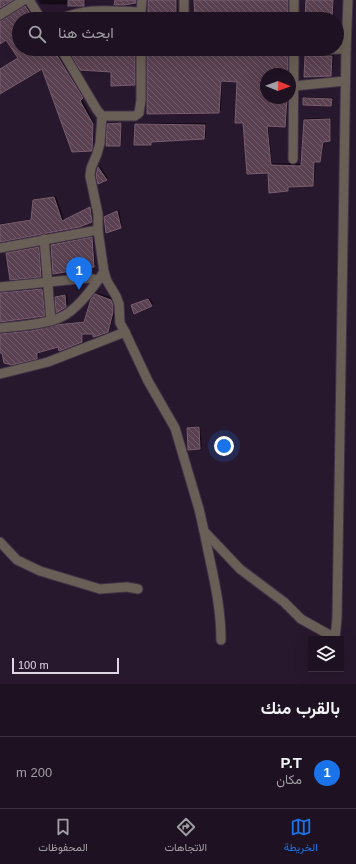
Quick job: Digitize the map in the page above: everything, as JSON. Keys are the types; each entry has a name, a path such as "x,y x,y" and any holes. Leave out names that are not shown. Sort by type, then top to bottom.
{"street":[{"path":"0,15 24,0"},
{"path":"29,0 37,12"},
{"path":"141,12 142,0"},
{"path":"184,0 184,12"},
{"path":"294,0 294,12"},
{"path":"204,531 240,569 284,602 301,619 335,638 337,602 345,81 348,0"},
{"path":"77,12 91,10 108,12"},
{"path":"65,56 102,116 100,143 90,172 98,214 98,230 104,272 119,304 120,323 148,381 175,428 204,531 218,597 221,622 221,640"},
{"path":"102,116 135,116 139,113 141,100 141,56"},
{"path":"294,56 294,68"},
{"path":"296,86 345,81"},
{"path":"293,159 294,104"},
{"path":"0,248 98,230"},
{"path":"44,239 51,321"},
{"path":"0,328 51,321 63,316 78,304 104,272"},
{"path":"0,287 88,278 98,280"},
{"path":"0,374 48,362 125,332"},
{"path":"0,542 17,560 40,570 100,589 127,587 138,588"}],"building":[{"path":"0,0 13,0 0,8"},
{"path":"68,0 84,0 84,6 68,6"},
{"path":"115,0 136,0 136,3 114,5"},
{"path":"148,0 176,0 176,12 148,12"},
{"path":"194,0 288,0 288,12 195,12"},
{"path":"306,0 333,0 332,12 305,12"},
{"path":"25,6 29,12 15,12"},
{"path":"12,14 12,49 6,40 0,44 0,21"},
{"path":"17,56 57,56 83,98 80,101 93,124 92,151 72,152 42,69 0,94 0,69 18,58"},
{"path":"72,56 135,56 135,85 111,86 111,72 80,70"},
{"path":"147,56 288,56 288,68 260,68 260,104 287,104 285,127 267,126 271,165 301,166 304,120 330,119 330,141 323,142 320,162 314,162 313,186 288,187 288,191 269,193 268,173 247,174 243,123 235,123 237,82 221,81 219,113 147,114"},
{"path":"305,56 332,56 331,76 304,77"},
{"path":"303,98 332,99 331,106 303,105"},
{"path":"121,123 120,146 106,146 107,124"},
{"path":"135,124 205,125 204,139 151,142 151,145 134,145"},
{"path":"98,167 107,180 98,184 96,176"},
{"path":"54,197 62,221 90,207 92,222 79,227 0,242 0,225 31,220 33,200"},
{"path":"117,211 121,228 106,233 104,217"},
{"path":"92,237 94,267 53,274 51,245"},
{"path":"39,247 41,277 10,280 6,253"},
{"path":"42,289 45,316 0,322 0,293"},
{"path":"95,294 111,300 113,305 113,312 108,332 93,337 93,334 82,334 82,342 59,351 58,347 37,353 37,359 12,365 4,363 2,353 0,353 0,334 31,331 56,325 84,322 91,299"},
{"path":"65,295 66,307 56,313 55,297"},
{"path":"148,299 152,306 134,314 131,305"},
{"path":"199,427 200,449 188,450 187,428"}],"place":[{"name":"P.T","path":"79,290"}]}
